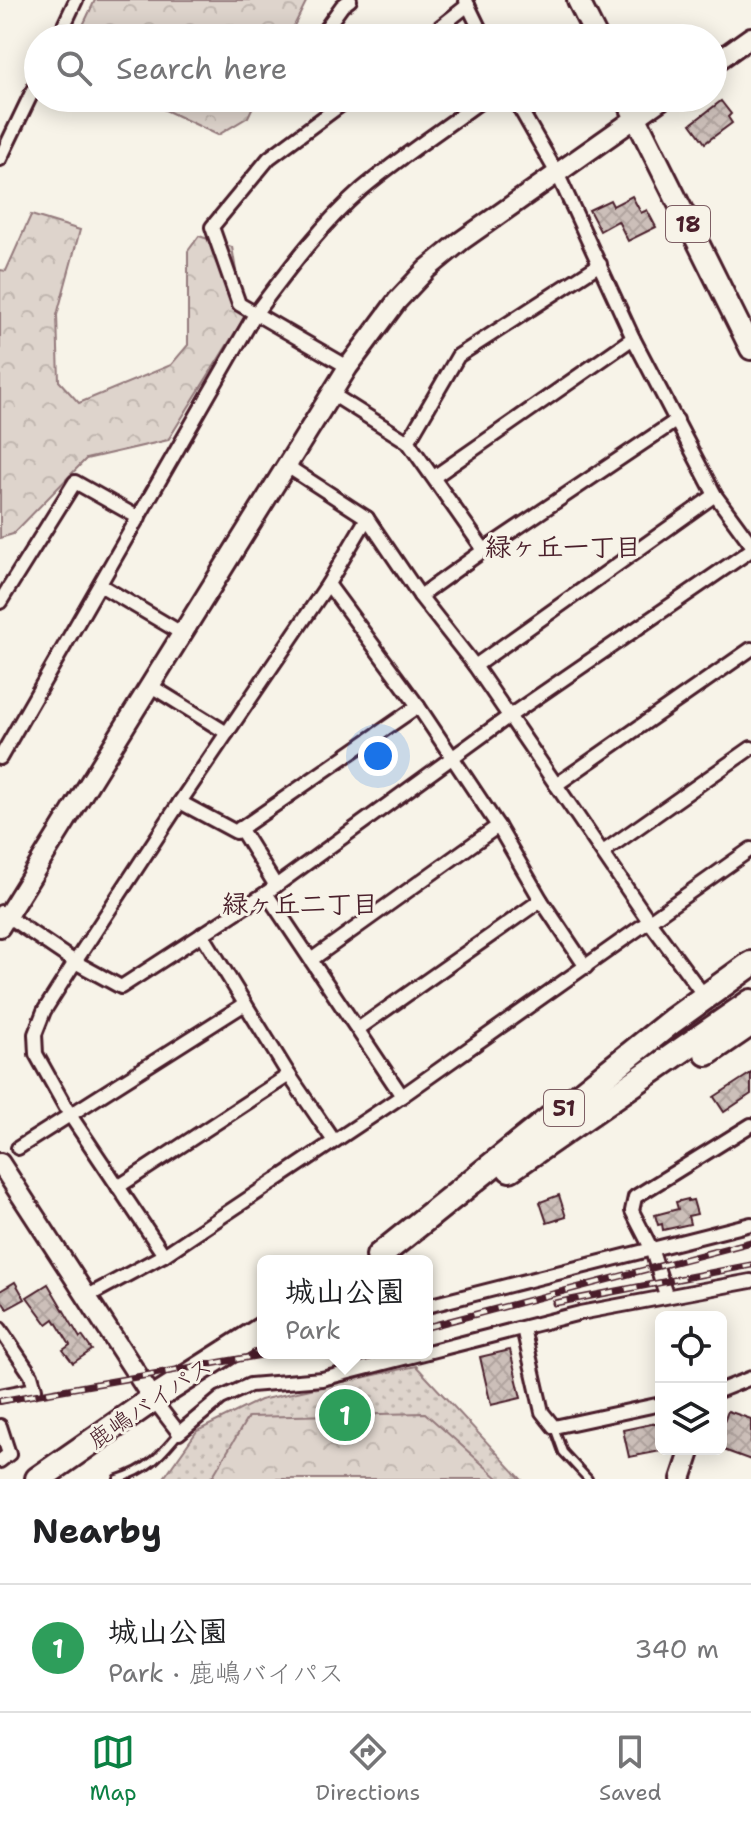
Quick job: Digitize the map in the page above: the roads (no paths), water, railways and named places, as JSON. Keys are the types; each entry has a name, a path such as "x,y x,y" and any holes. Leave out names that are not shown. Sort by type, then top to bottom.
{"highway":[{"name":"51","path":"379,1255 751,964"},
{"name":"51","path":"380,1255 534,1153 751,1002"},
{"name":"51","path":"534,1153 567,1149 751,1023"},
{"name":"鹿嶋バイパス","path":"38,1479 153,1399 257,1333"}],"main road":[{"path":"578,0 590,24"},
{"name":"18","path":"632,112 751,349"}],"street":[{"path":"65,24 76,0"},
{"path":"329,24 350,0"},
{"path":"442,24 467,2 477,24"},
{"path":"727,54 751,37"},
{"path":"0,159 24,109"},
{"path":"327,112 269,158 212,227 239,304 348,367"},
{"path":"0,758 255,314 316,234 363,189 466,112"},
{"path":"522,112 558,175 633,338 715,495 751,544"},
{"path":"644,112 461,241 427,269 397,301 348,367 151,686 2,918 121,987 271,889 508,717 747,553 751,569"},
{"path":"408,442 458,356 600,264"},
{"path":"434,477 633,338"},
{"path":"332,394 408,442 484,550"},
{"path":"420,596 677,420"},
{"path":"287,466 367,518 420,596 475,666 649,921 705,997"},
{"path":"0,602 75,482 139,518"},
{"path":"475,666 715,495"},
{"path":"164,1255 70,1115 36,1054 35,1034 44,1011 75,962 328,584 367,518"},
{"path":"328,584 418,706 586,967"},
{"path":"100,585 183,634"},
{"path":"556,785 751,649"},
{"path":"151,686 227,733"},
{"path":"180,802 236,832 418,706"},
{"path":"603,852 751,748"},
{"path":"311,960 498,826"},
{"path":"240,828 311,960 402,1096"},
{"path":"86,1297 164,1255 402,1096 751,849"},
{"path":"358,1029 541,900"},
{"path":"202,934 289,1075 334,1141"},
{"path":"18,1148 245,1004"},
{"path":"118,1187 289,1075"},
{"path":"666,1295 651,1248 632,1211 635,1197 751,1125"},
{"path":"0,1163 153,1399 179,1433 221,1398 250,1385 322,1379 401,1359"},
{"path":"433,1304 751,1224"},
{"path":"433,1351 666,1295 751,1281"},
{"path":"523,1328 542,1412 554,1427 655,1405"},
{"path":"0,1329 31,1375 35,1389 0,1396"},
{"path":"727,1388 751,1378"},
{"path":"0,1426 9,1454 0,1461"},
{"path":"681,1479 689,1455"}],"lane":[{"path":"554,1427 563,1452 588,1479"},
{"path":"118,1479 137,1476 179,1433"}],"railway":[{"path":"433,1325 751,1242"},
{"path":"555,1303 751,1265"},
{"path":"0,1401 257,1356"}],"place":[{"name":"城山公園","path":"345,1415"}],"district":[{"name":"緑ヶ丘一丁目","path":"563,547"},
{"name":"緑ヶ丘二丁目","path":"300,904"}]}
